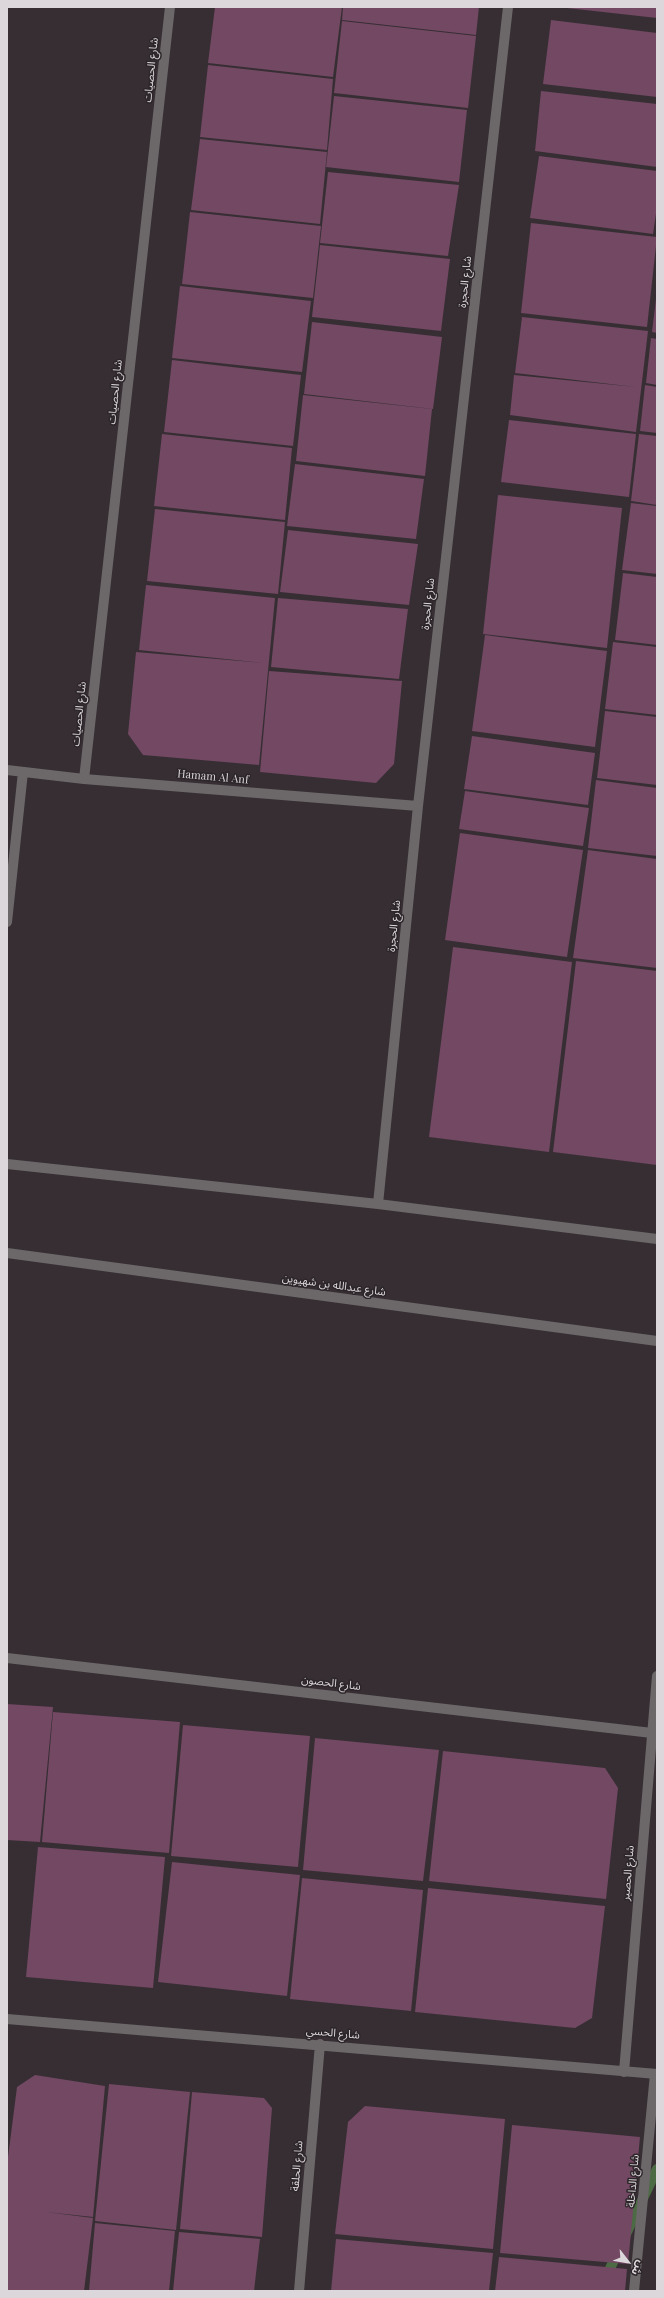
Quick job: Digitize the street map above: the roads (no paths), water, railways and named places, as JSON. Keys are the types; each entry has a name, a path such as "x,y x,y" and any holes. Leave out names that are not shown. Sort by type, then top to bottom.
{"street":[{"name":"شارع الحصيات","path":"84,779 170,7"},
{"name":"شارع الحجرة","path":"378,1204 418,806 508,7"},
{"name":"Hamam Al Anf","path":"7,770 84,779 418,806"},
{"path":"7,922 23,772"},
{"path":"7,1164 378,1204 657,1239"},
{"name":"شارع عبدالله بن شهيوين","path":"7,1253 657,1341"},
{"name":"شارع الحصون","path":"7,1658 652,1733"},
{"name":"شارع الحصير","path":"624,2072 657,1676"},
{"name":"شارع الحسي","path":"7,2019 320,2044 656,2074"},
{"name":"شارع الحلقة","path":"299,2291 320,2044"},
{"name":"شارع الداخلة","path":"634,2291 656,2074"}],"waterway":[{"path":"626,2234 657,2169"},
{"path":"599,2291 619,2250"}]}
